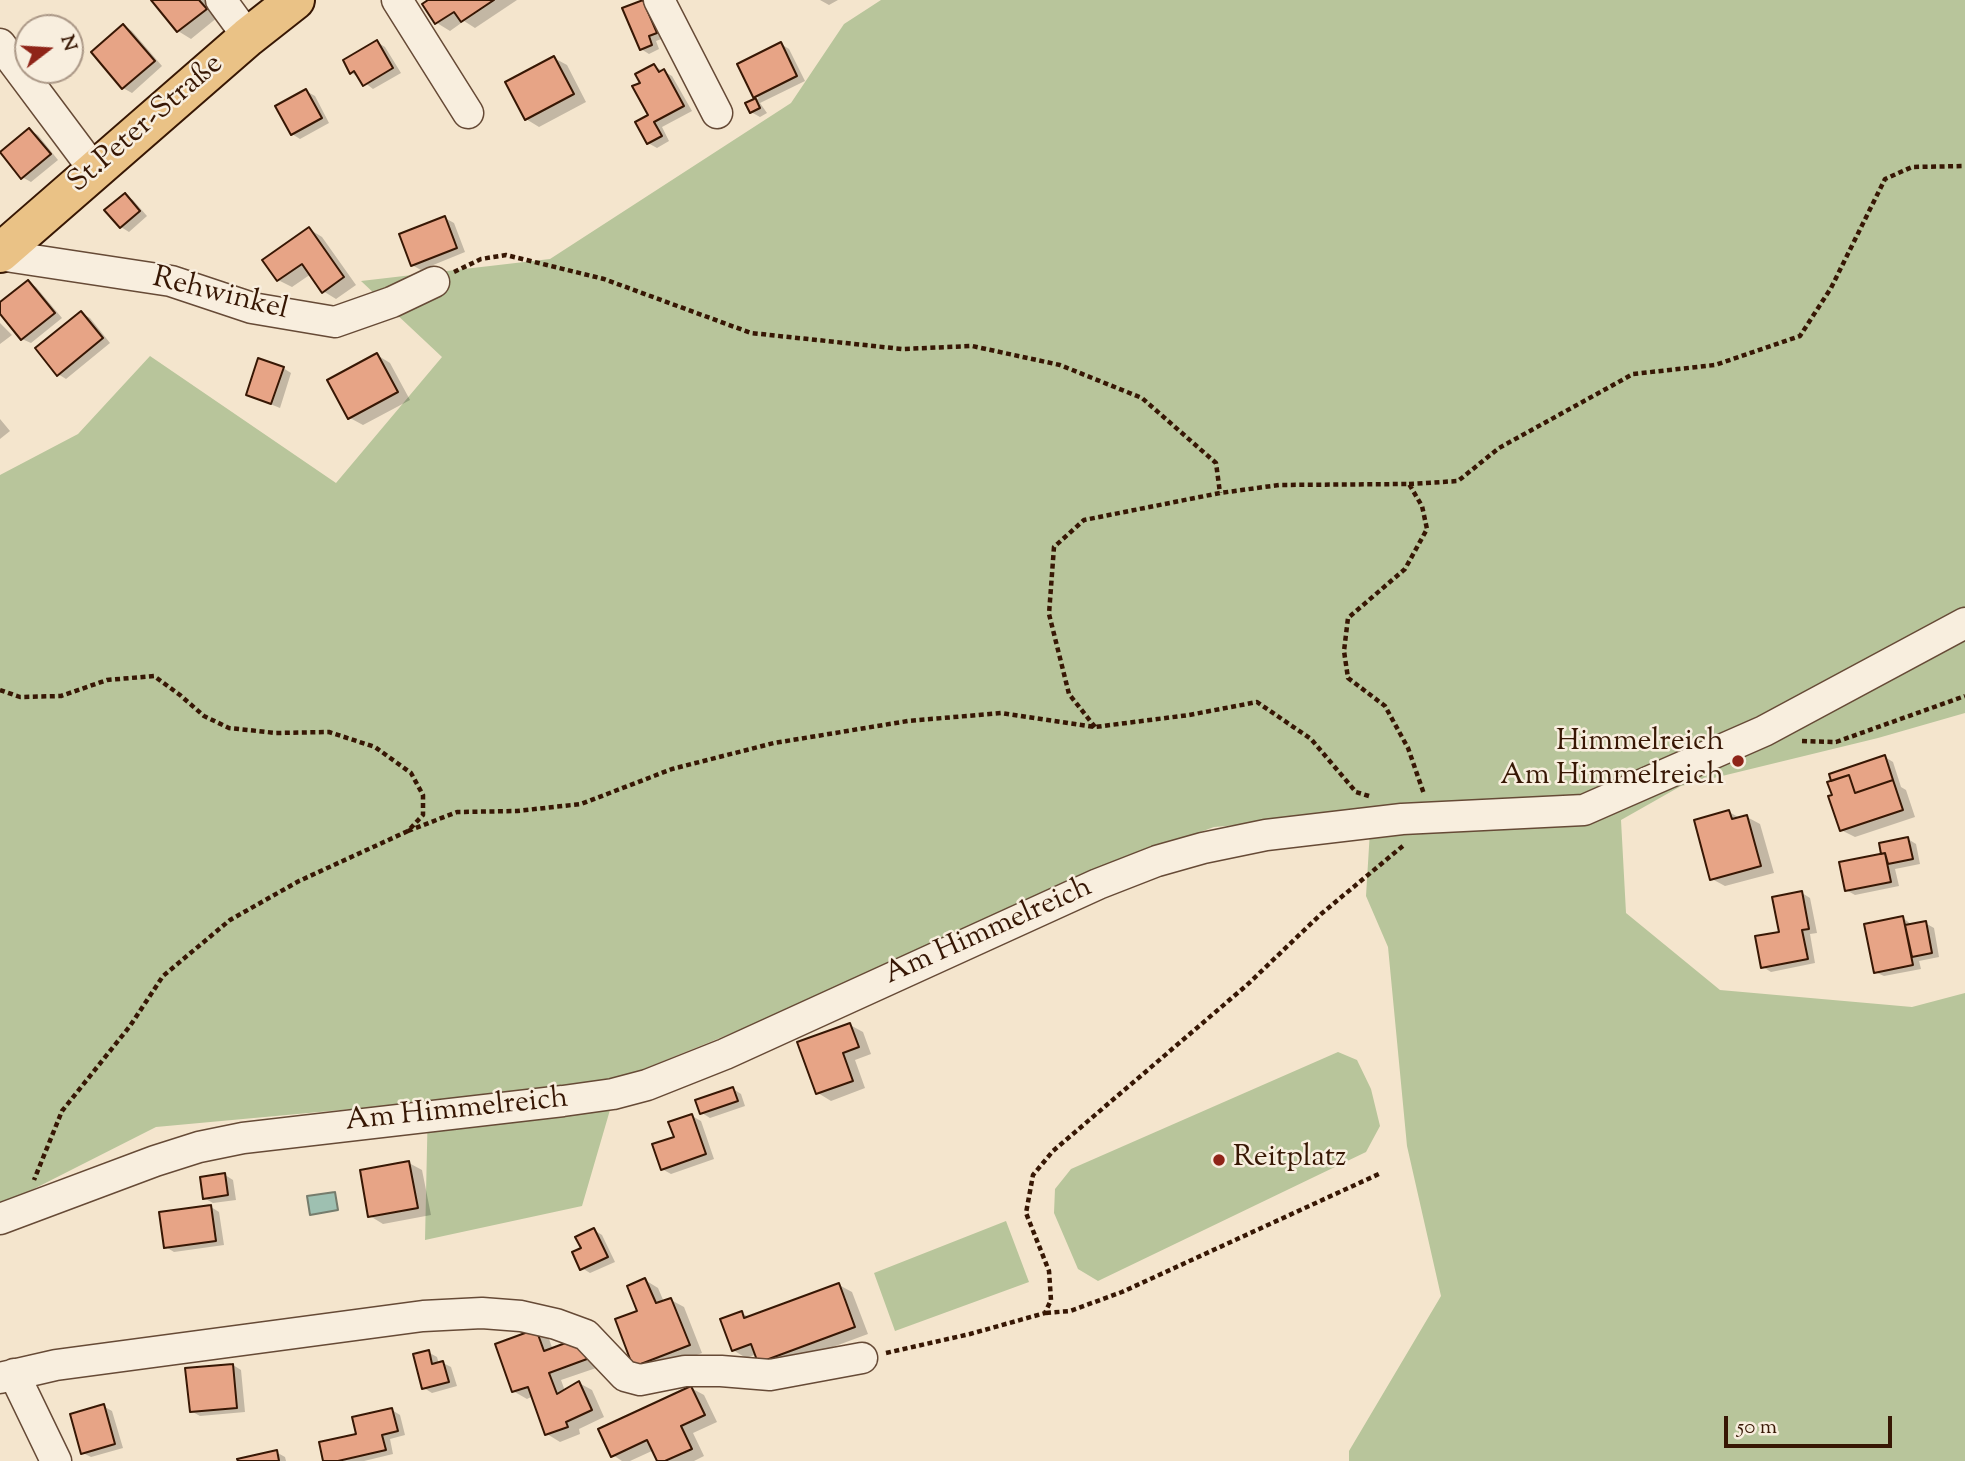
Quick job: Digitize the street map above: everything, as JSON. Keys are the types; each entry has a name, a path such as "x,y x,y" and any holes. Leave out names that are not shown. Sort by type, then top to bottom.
{"main road":[{"name":"St.Peter-Straße","path":"0,254 248,37 295,0"}],"street":[{"path":"221,0 248,37"},
{"path":"397,0 467,113"},
{"path":"659,0 718,113"},
{"path":"0,44 95,171"},
{"name":"Rehwinkel","path":"0,254 171,281 252,308 335,322 392,303 434,282"},
{"name":"Am Himmelreich","path":"11,1215 155,1161 199,1147 243,1138 563,1101 635,1088 724,1054 1014,921 1157,861 1266,835 1433,817 1584,810 1764,731 1965,623"},
{"path":"56,1461 7,1376 56,1365 385,1321 482,1313 521,1316 556,1324 586,1335 625,1376 640,1380 685,1371 770,1375 862,1358"}],"path":[{"path":"1095,727 1069,694 1049,614 1054,547 1084,520 1220,493 1279,485 1458,481 1499,448 1633,374 1715,365 1800,336 1831,288 1885,179 1912,167 1965,166"},
{"path":"434,282 481,259 506,255 604,279 751,333 902,349 972,346 1060,365 1142,398 1216,463 1220,493"},
{"path":"1045,1313 1051,1300 1049,1271 1026,1213 1033,1175 1053,1151 1247,985 1321,914 1395,854 1433,817 1408,748 1385,706 1348,678 1344,651 1348,618 1405,569 1427,529 1422,506 1409,484"},
{"path":"0,690 20,697 61,696 107,680 154,677 204,716 229,728 276,733 329,732 375,747 411,774 424,795 423,815 408,831"},
{"path":"1764,731 1791,741 1836,742 1965,696"},
{"path":"11,1215 62,1111 130,1026 163,976 230,920 299,881 408,831 457,812 517,811 581,804 672,769 774,743 908,721 1001,713 1095,727 1189,715 1256,702 1311,739 1356,792 1381,800"},
{"path":"862,1358 970,1334 1045,1313 1070,1311 1122,1292 1381,1173"}],"shaded area":[{"path":"881,0 1965,0 1965,713 1878,738 1681,786 1621,820 1626,913 1720,990 1912,1007 1965,993 1965,1461 1349,1461 1349,1451 1441,1296 1407,1146 1388,947 1366,896 1371,814 1214,827 1072,879 875,975 619,1079 582,1206 425,1240 428,1102 156,1127 0,1206 0,475 78,434 150,356 336,483 442,357 361,281 550,259 791,103 844,24"},
{"name":"Reitplatz","path":"1338,1052 1357,1060 1371,1089 1380,1126 1366,1152 1098,1281 1078,1269 1054,1213 1055,1189 1071,1169"},
{"path":"335,1192 338,1210 310,1215 307,1196"},
{"path":"1006,1221 1029,1282 895,1331 874,1273"}],"building":[{"path":"151,0 199,0 207,9 177,32"},
{"path":"428,0 494,0 461,22 454,12 435,24 422,4"},
{"path":"643,0 657,33 649,36 652,45 640,50 622,8"},
{"path":"123,24 155,61 122,89 91,52"},
{"path":"377,40 393,68 363,86 354,71 350,74 343,60"},
{"path":"781,42 797,76 755,97 760,108 750,113 745,103 754,99 737,64"},
{"path":"554,56 574,94 525,120 505,82"},
{"path":"654,64 659,72 664,69 684,106 654,122 662,136 647,144 635,122 648,115 632,86 640,83 635,74"},
{"path":"306,89 322,118 291,135 275,106"},
{"path":"29,128 51,154 21,179 0,152"},
{"path":"125,193 140,211 120,228 104,210"},
{"path":"445,216 457,248 411,266 399,234"},
{"path":"309,227 344,277 322,293 302,264 277,281 262,260"},
{"path":"28,280 55,313 21,340 0,314 0,302"},
{"path":"81,311 103,338 57,376 35,348"},
{"path":"377,353 398,392 348,419 327,380"},
{"path":"258,358 284,367 271,404 246,395"},
{"path":"1885,755 1893,780 1855,793 1849,775 1831,781 1829,774"},
{"path":"1849,775 1855,793 1893,780 1903,810 1840,831 1828,796 1832,795 1827,782"},
{"path":"1729,810 1732,819 1747,815 1761,866 1710,880 1694,820"},
{"path":"1908,837 1913,859 1888,864 1885,853 1881,854 1879,843"},
{"path":"1885,853 1891,882 1845,891 1839,862"},
{"path":"1802,891 1809,929 1802,930 1808,959 1761,968 1755,936 1779,932 1772,897"},
{"path":"1903,916 1913,965 1874,973 1864,924"},
{"path":"1926,921 1932,953 1912,957 1905,925"},
{"path":"850,1023 859,1047 843,1053 853,1081 816,1094 797,1042"},
{"path":"733,1087 738,1101 700,1114 695,1100"},
{"path":"692,1114 706,1154 661,1170 652,1144 674,1137 668,1122"},
{"path":"409,1161 418,1208 368,1217 360,1170"},
{"path":"225,1173 228,1195 203,1199 200,1177"},
{"path":"211,1205 216,1241 164,1248 159,1212"},
{"path":"594,1228 608,1257 580,1270 572,1252 581,1248 575,1237"},
{"path":"645,1278 656,1303 671,1298 690,1345 633,1367 615,1319 637,1311 627,1286"},
{"path":"839,1283 855,1327 758,1363 751,1344 732,1351 720,1319 742,1311 744,1318"},
{"path":"536,1329 544,1351 579,1338 587,1359 549,1373 557,1394 579,1381 592,1410 566,1422 568,1427 545,1435 528,1387 512,1392 495,1344"},
{"path":"429,1350 432,1364 443,1361 449,1382 422,1389 413,1354"},
{"path":"233,1364 237,1408 190,1412 185,1368"},
{"path":"691,1386 705,1415 681,1426 692,1449 665,1461 657,1461 647,1440 611,1457 598,1429"},
{"path":"104,1404 115,1444 81,1454 70,1414"},
{"path":"392,1408 398,1431 382,1435 386,1450 338,1461 323,1461 319,1442 356,1434 352,1417"},
{"path":"277,1450 279,1461 237,1459"}],"place":[{"name":"Himmelreich Am Himmelreich","path":"1738,761"},
{"name":"Reitplatz","path":"1219,1160"}]}
